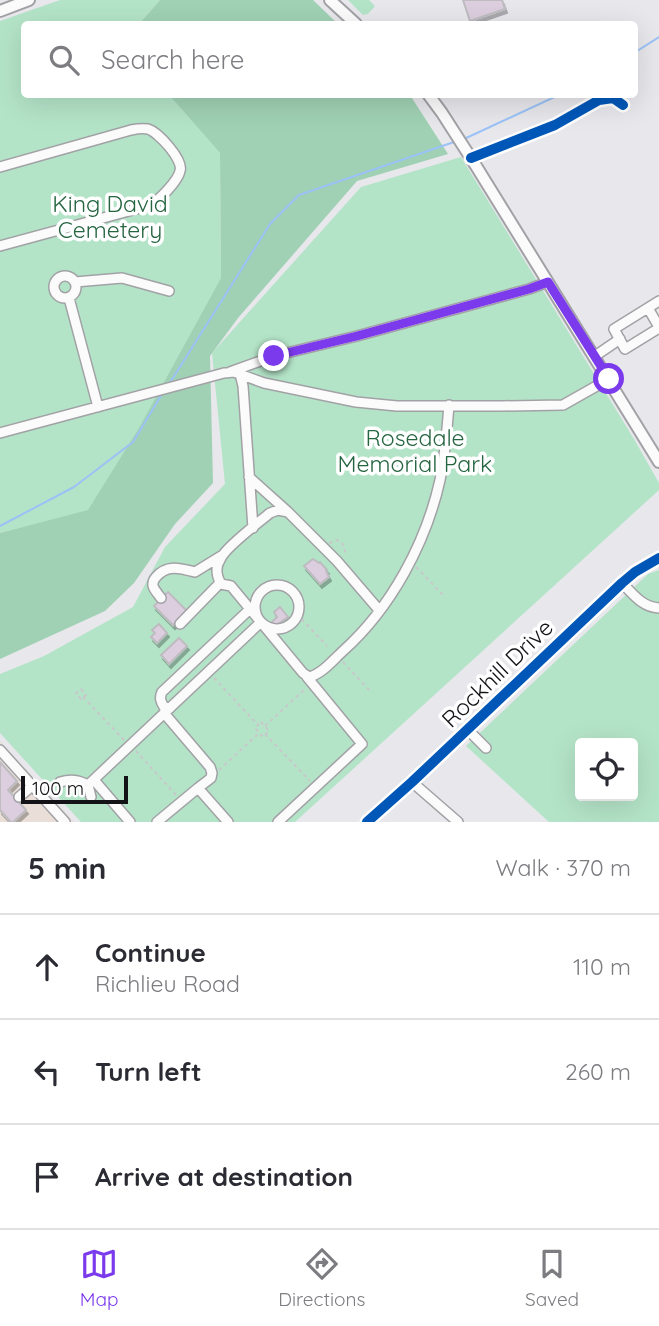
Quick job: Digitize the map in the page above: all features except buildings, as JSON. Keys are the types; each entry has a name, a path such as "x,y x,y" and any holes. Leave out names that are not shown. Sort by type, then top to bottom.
{"main road":[{"path":"0,11 29,0"},
{"path":"330,0 353,21"},
{"path":"431,98 659,462"}],"street":[{"path":"471,158 555,125 599,100 613,98 623,104"},
{"path":"0,167 143,128 153,131 175,154 181,165 173,183 151,205 0,246"},
{"path":"60,277 70,277 75,282 76,289 69,298 55,294 54,282 60,277"},
{"path":"75,282 122,278 169,291"},
{"path":"0,433 548,282"},
{"path":"69,298 98,407"},
{"path":"649,308 659,328 625,349 614,329 659,301"},
{"path":"594,356 620,340"},
{"path":"228,372 287,388 376,405 563,405 609,379"},
{"path":"240,374 253,528"},
{"path":"243,393 249,383 257,380"},
{"path":"309,680 353,642 379,610 411,561 430,517 440,482 449,405"},
{"path":"249,477 337,561 379,610"},
{"path":"161,598 152,582 167,568 195,572 221,556 270,513 278,510 288,512"},
{"path":"221,556 217,567 221,584"},
{"name":"Rockhill Drive","path":"367,822 622,583 659,558"},
{"path":"622,583 644,604 659,608"},
{"path":"180,624 218,585 231,586 362,744 278,822"},
{"path":"271,586 285,587 291,590 298,603 297,614 293,622 274,629 261,622 255,608 256,601 264,589 271,586"},
{"path":"157,822 211,778 212,773 161,703 160,696 250,609"},
{"path":"91,797 91,783 261,622"},
{"path":"468,730 486,748"},
{"path":"0,750 65,822"},
{"path":"60,782 72,780 91,783 130,822"},
{"path":"412,782 458,822"},
{"path":"19,797 32,786"},
{"path":"198,788 228,822"}],"path":[{"path":"323,547 332,541 341,542 345,554 337,561"},
{"path":"411,561 445,597"},
{"path":"297,614 327,646"},
{"path":"337,656 370,691"},
{"path":"208,672 258,725"},
{"path":"265,726 309,680"},
{"path":"83,697 178,797"},
{"path":"261,722 269,731 263,737 255,728 258,725 261,722"},
{"path":"211,778 259,733"},
{"path":"265,734 316,787"}],"shaded area":[{"path":"0,741 74,822 0,822"}],"green space":[{"name":"King David Cemetery","path":"60,0 160,0 142,21 21,21 21,98 172,98 220,153 221,278 182,376 88,511 0,533 0,21"},
{"path":"160,0 313,0 335,21 142,21"},
{"path":"348,0 369,0 375,6 368,14 363,15"},
{"path":"172,98 412,98 448,154 357,181 238,318 210,356 213,483 175,524 134,583 105,611 0,659 0,533 88,510 139,428 221,278 220,153"},
{"name":"Rosedale Memorial Park","path":"461,157 634,439 659,483 659,490 295,822 81,822 0,733 0,674 44,656 133,607 165,547 225,484 212,353 361,187"},
{"path":"659,570 659,822 549,822 466,746 648,574"}],"waterway":[{"path":"638,50 659,37"},
{"path":"464,139 552,98"},
{"path":"171,381 270,224 299,195 454,142"},
{"path":"0,526 74,487 133,442 162,394"}],"cycle path":[{"path":"471,158 555,125 599,100 613,98 623,105"},
{"path":"367,822 622,583 659,558"}],"route":[{"path":"274,356 357,336 548,282 609,379"}]}
